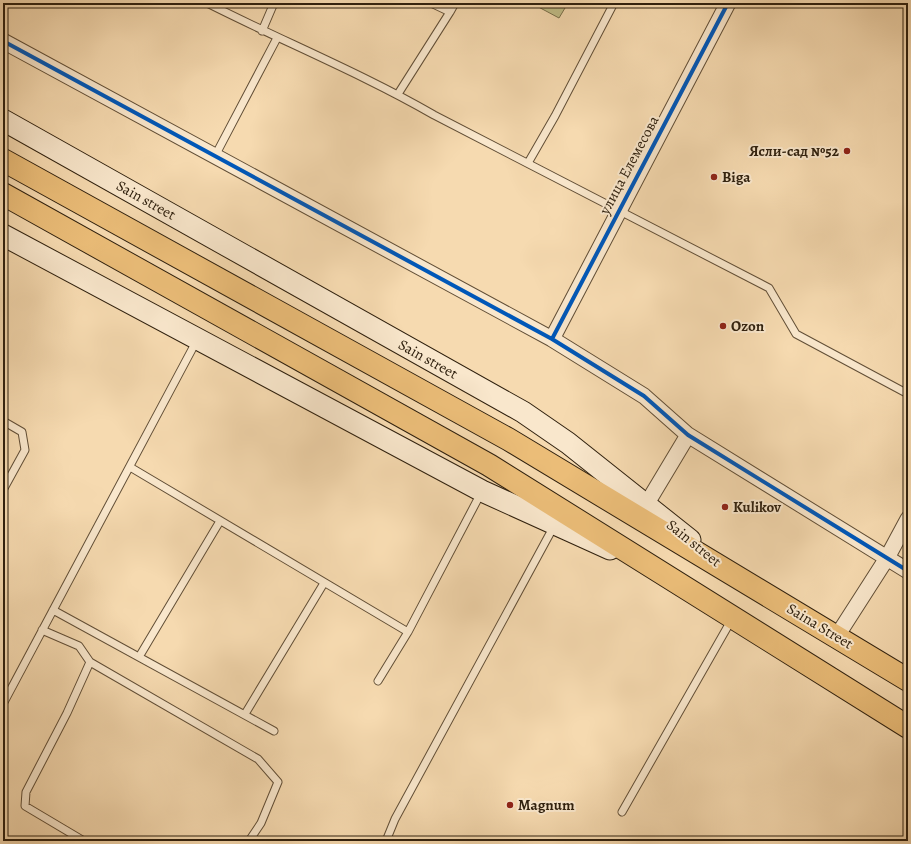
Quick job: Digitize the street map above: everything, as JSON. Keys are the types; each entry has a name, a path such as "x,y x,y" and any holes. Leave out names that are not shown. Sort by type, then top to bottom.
{"main road":[{"name":"Sain street","path":"3,120 523,412 568,443 731,573"},
{"name":"Sain street","path":"3,160 508,439 731,573"},
{"path":"3,194 489,465 908,727"},
{"path":"3,235 482,491 657,570"},
{"name":"Saina Street","path":"731,573 908,680"}],"street":[{"name":"улица Елемесова","path":"552,339 728,3"},
{"path":"3,41 552,339 644,396 688,435 908,571"},
{"path":"646,505 688,435"},
{"path":"837,636 887,558 908,519"}],"lane":[{"path":"207,3 262,31 398,94 434,115 769,288 796,334 908,394"},
{"path":"262,31 274,3"},
{"path":"431,3 450,12"},
{"path":"398,94 455,3"},
{"path":"528,163 555,116 614,3"},
{"path":"215,156 277,38"},
{"path":"3,704 198,338"},
{"path":"3,421 22,432 25,450 3,490"},
{"path":"130,467 408,632"},
{"path":"378,682 408,632 482,491"},
{"path":"139,657 220,520"},
{"path":"386,841 395,819 555,524"},
{"path":"245,714 324,583"},
{"path":"53,610 274,731"},
{"path":"622,812 732,618"},
{"path":"42,630 79,646 90,662 258,759 278,782 261,823 249,841"},
{"path":"84,841 25,806 26,792 67,713 90,662"}],"shaded area":[{"path":"531,3 568,3 559,18"}],"cycle path":[{"path":"552,339 728,3"},
{"path":"3,41 552,339 644,396 688,435 908,571"}],"place":[{"name":"Ясли-сад №52","path":"847,151"},
{"name":"Biga","path":"714,177"},
{"name":"Ozon","path":"723,326"},
{"name":"Kulikov","path":"725,507"},
{"name":"Magnum","path":"510,805"}]}
